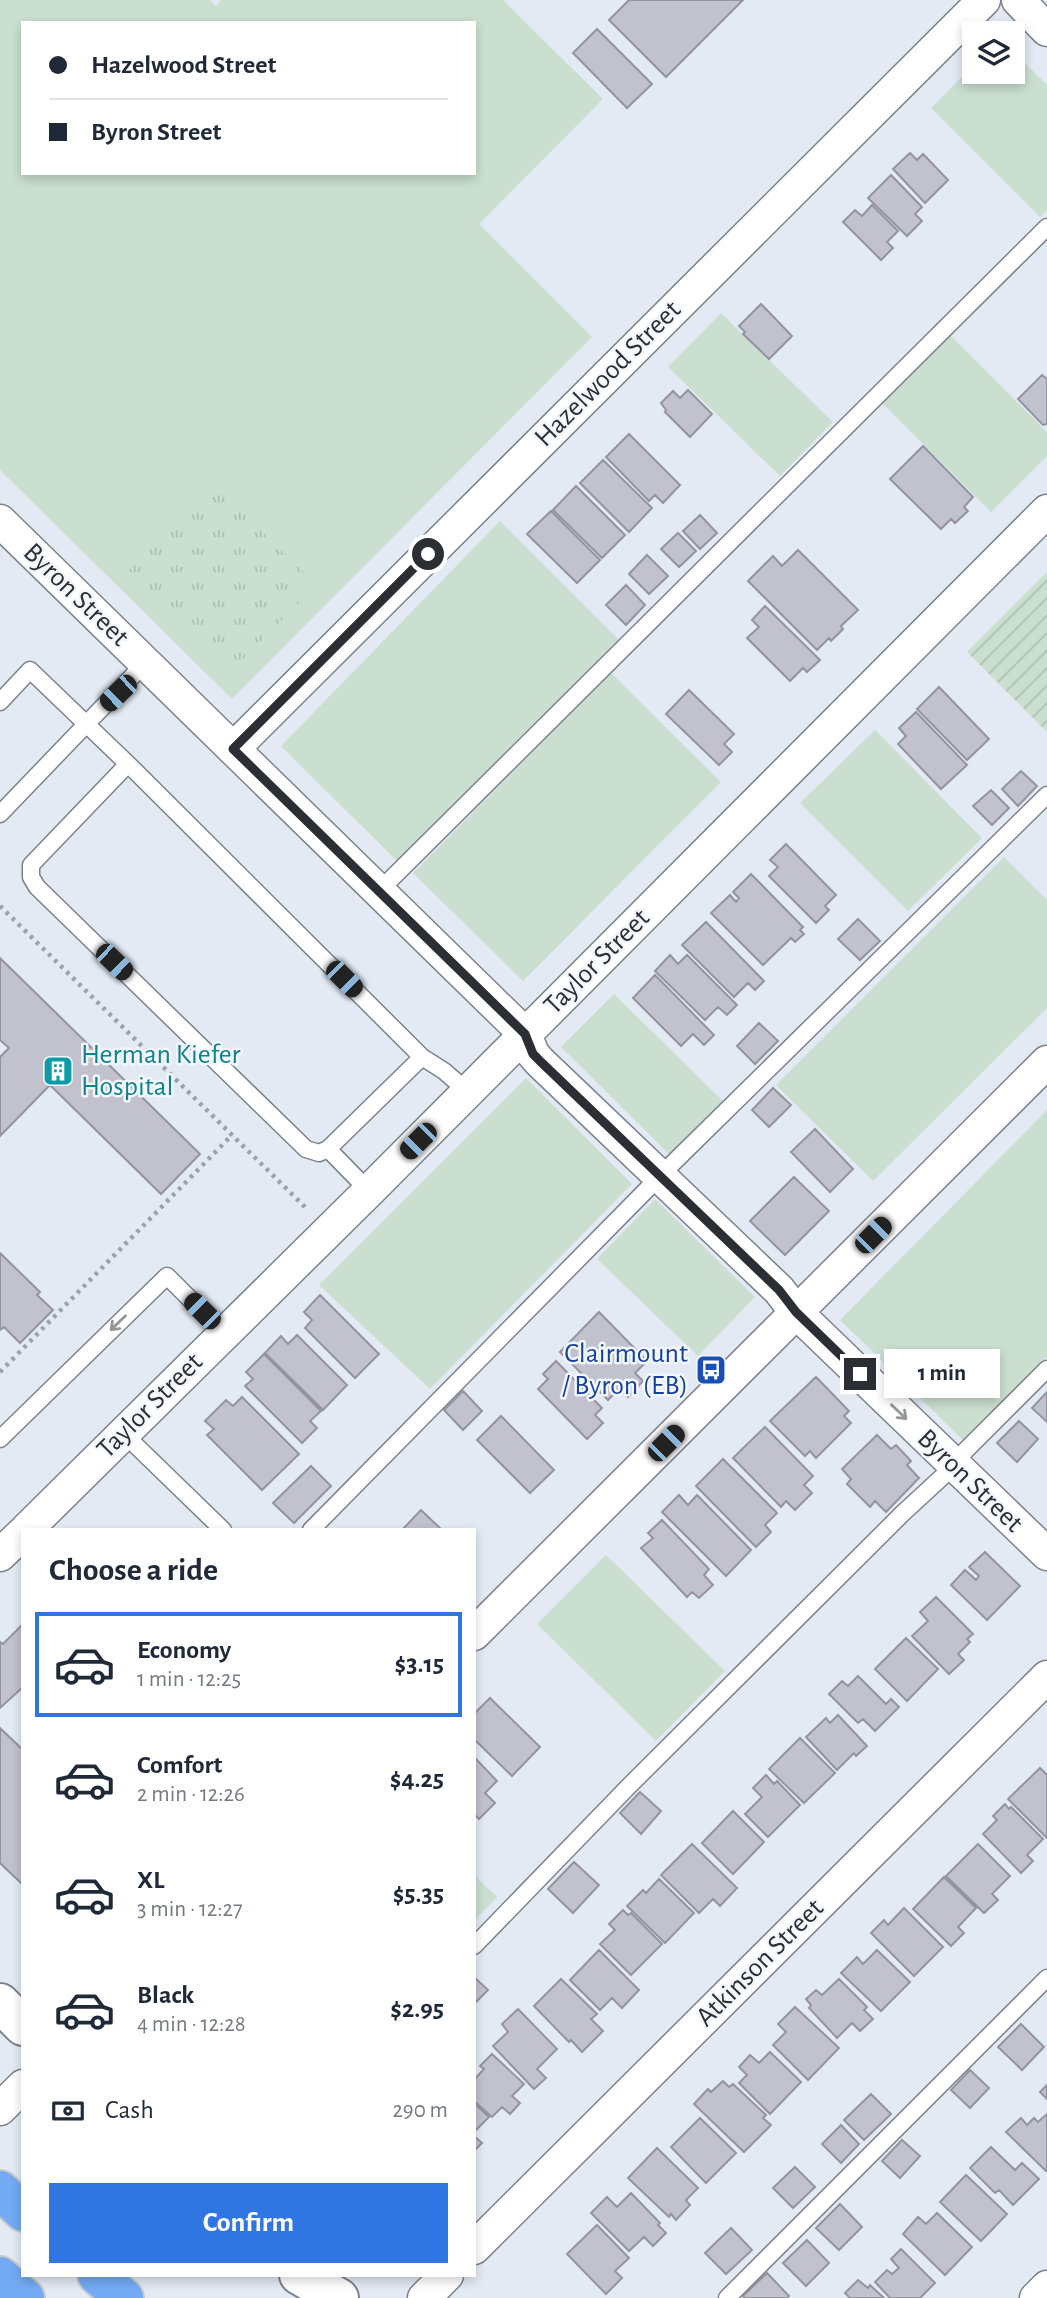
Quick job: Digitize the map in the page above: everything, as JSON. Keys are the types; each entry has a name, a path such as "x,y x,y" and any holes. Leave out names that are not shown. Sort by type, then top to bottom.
{"highway":[{"path":"0,2190 21,2210"},
{"path":"0,2276 24,2298"},
{"path":"99,2277 124,2298"}],"main road":[{"path":"0,2003 21,2024"},
{"path":"302,2277 339,2298"}],"street":[{"name":"Hazelwood Street","path":"233,749 984,0"},
{"path":"1018,0 1047,30"},
{"name":"Taylor Street","path":"27,1528 369,1191 1047,511"},
{"name":"Byron Street","path":"0,521 525,1034 533,1054 779,1290 796,1312 1047,1554"},
{"path":"476,1632 1047,1062"},
{"name":"Taylor Street","path":"0,1555 21,1534"},
{"name":"Atkinson Street","path":"476,2246 1047,1677"},
{"path":"424,2298 445,2277"},
{"path":"1035,2298 1047,2287"}],"lane":[{"path":"379,891 1047,227"},
{"path":"0,814 145,663"},
{"path":"0,702 30,670 87,723 422,1057 467,1091"},
{"path":"128,764 31,865 31,877 37,887 306,1149 319,1153 328,1149 422,1057"},
{"path":"314,1528 661,1177 1047,795"},
{"path":"328,1149 369,1191"},
{"path":"0,1439 167,1276 224,1333"},
{"path":"476,1944 903,1513 954,1466 965,1451 1047,1369"},
{"path":"123,1433 221,1528"},
{"path":"727,2298 1047,1978"}],"path":[{"path":"0,906 306,1208"},
{"path":"0,1372 232,1135"}],"green space":[{"path":"0,0 210,0 216,6 221,0 503,0 603,99 479,224 592,337 232,699 0,470"},
{"path":"1025,63 1047,85 1047,210 1040,217 931,108 962,77 962,84 1025,84"},
{"path":"721,313 833,422 780,476 668,367"},
{"path":"950,335 1047,432 1047,456 991,512 882,403"},
{"path":"214,484 317,585 229,673 127,572"},
{"path":"500,521 622,643 400,864 281,746"},
{"path":"1047,572 1047,732 967,652"},
{"path":"611,673 721,782 523,981 413,873"},
{"path":"875,730 982,838 908,911 800,803"},
{"path":"1004,857 1047,900 1047,1008 873,1181 776,1085"},
{"path":"614,994 726,1104 673,1158 561,1047"},
{"path":"526,1078 632,1184 430,1389 319,1285"},
{"path":"1047,1110 1047,1357 964,1441 840,1320"},
{"path":"655,1199 755,1297 698,1356 597,1259"},
{"path":"606,1555 725,1671 656,1741 537,1624"},
{"path":"476,1877 497,1897 476,1919"}],"building":[{"path":"629,0 743,0 666,77 609,20"},
{"path":"597,29 652,84 627,108 573,53"},
{"path":"910,153 917,160 923,154 948,180 925,203 893,169"},
{"path":"891,175 922,207 915,214 922,221 907,236 868,198"},
{"path":"872,205 898,231 887,242 893,248 881,260 843,222 855,210 862,216"},
{"path":"761,304 792,336 769,359 743,334 745,332 739,326"},
{"path":"1042,375 1047,379 1047,424 1043,425 1018,399"},
{"path":"688,390 712,414 690,437 665,412 661,403 673,391 680,398"},
{"path":"629,434 680,485 663,503 655,495 649,501 606,457"},
{"path":"923,446 973,497 964,507 968,511 955,523 951,519 941,529 890,479"},
{"path":"603,460 652,508 629,532 580,483"},
{"path":"576,486 625,535 602,558 553,510"},
{"path":"551,511 600,560 577,583 527,534"},
{"path":"700,515 717,533 700,549 683,531"},
{"path":"678,533 696,551 679,567 661,549"},
{"path":"798,550 858,610 841,626 843,629 831,641 829,638 817,650 748,581 773,556 782,566"},
{"path":"647,555 668,576 649,594 629,574"},
{"path":"626,585 645,605 626,625 606,605"},
{"path":"765,606 820,660 807,672 803,668 790,681 747,638 759,627 752,620"},
{"path":"939,687 989,739 967,760 917,709"},
{"path":"689,690 734,734 724,744 732,752 719,765 666,714"},
{"path":"916,712 967,765 941,789 898,744 906,736 899,728"},
{"path":"1021,771 1037,786 1018,806 1002,789"},
{"path":"991,790 1009,808 992,825 973,806"},
{"path":"786,844 836,895 825,906 829,910 816,923 769,876 778,867 770,860"},
{"path":"751,874 803,927 800,930 804,934 795,942 791,938 763,965 711,913 730,895 736,902 739,898 733,892"},
{"path":"858,919 880,941 860,960 838,939"},
{"path":"706,922 764,981 755,990 748,983 734,997 682,945"},
{"path":"670,955 678,964 687,955 737,1005 727,1015 718,1007 705,1020 655,971"},
{"name":"Herman Kiefer Hospital","path":"0,958 200,1154 161,1194 50,1085 0,1136 0,1057 9,1048 0,1040"},
{"path":"655,975 714,1035 704,1045 693,1034 681,1046 633,998"},
{"path":"759,1023 778,1041 755,1064 737,1046"},
{"path":"773,1088 791,1105 769,1127 752,1110"},
{"path":"815,1129 853,1169 830,1192 791,1152"},
{"path":"794,1177 829,1211 785,1255 750,1221"},
{"path":"0,1253 40,1292 37,1295 53,1310 20,1343 4,1327 0,1330"},
{"path":"320,1295 379,1354 355,1378 305,1328 312,1320 304,1312"},
{"path":"599,1312 647,1361 635,1373 643,1381 628,1397 619,1389 608,1400 560,1352"},
{"path":"297,1335 347,1385 323,1410 265,1353 281,1336 288,1344"},
{"path":"264,1354 321,1411 310,1421 317,1428 302,1443 245,1386 253,1379 246,1372"},
{"path":"556,1361 602,1408 595,1415 603,1423 587,1439 538,1389 548,1379 543,1374"},
{"path":"816,1377 849,1411 844,1416 851,1423 816,1458 810,1451 805,1456 770,1421"},
{"path":"463,1391 482,1411 463,1430 444,1410"},
{"path":"1047,1392 1047,1422 1032,1408"},
{"path":"242,1397 299,1454 262,1490 207,1435 214,1429 205,1421 226,1400 233,1406"},
{"path":"501,1416 554,1470 530,1493 477,1440"},
{"path":"1019,1421 1038,1439 1017,1462 997,1443"},
{"path":"765,1427 813,1476 804,1485 812,1493 795,1510 786,1501 781,1507 733,1458"},
{"path":"877,1435 891,1449 896,1445 911,1461 907,1465 919,1478 886,1512 875,1501 870,1507 847,1484 851,1479 842,1469"},
{"path":"723,1459 777,1513 765,1525 771,1532 756,1547 696,1486"},
{"path":"311,1466 331,1486 294,1523 273,1503"},
{"path":"679,1495 688,1505 697,1495 751,1550 726,1576 662,1512"},
{"path":"421,1510 440,1528 404,1528"},
{"path":"662,1520 709,1569 704,1575 713,1585 699,1598 692,1592 687,1597 641,1548 653,1538 648,1533"},
{"path":"985,1552 1020,1586 987,1620 951,1585 965,1570 976,1580 979,1576 969,1567"},
{"path":"936,1597 973,1634 967,1639 970,1642 958,1654 964,1660 949,1674 912,1636 928,1621 920,1612"},
{"path":"21,1626 21,1689 0,1708 0,1642 3,1644"},
{"path":"906,1638 938,1669 907,1701 875,1669"},
{"path":"858,1676 886,1704 891,1699 899,1707 875,1731 863,1719 858,1723 829,1694 842,1681 848,1686"},
{"path":"490,1698 540,1747 512,1776 476,1741 476,1712"},
{"path":"838,1715 867,1746 856,1756 854,1753 837,1770 806,1737 826,1718 830,1723"},
{"path":"0,1728 21,1748 21,1883 0,1863"},
{"path":"800,1738 835,1773 804,1803 769,1769"},
{"path":"476,1759 497,1781 485,1793 495,1803 479,1819 476,1816"},
{"path":"1040,1768 1047,1775 1047,1838 1008,1799"},
{"path":"766,1775 774,1784 777,1781 800,1805 768,1837 745,1814 762,1797 753,1788"},
{"path":"640,1792 661,1811 641,1834 620,1813"},
{"path":"1005,1804 1043,1839 1027,1855 1033,1861 1021,1873 983,1834 997,1820 993,1816"},
{"path":"733,1811 764,1842 733,1874 702,1843"},
{"path":"692,1844 737,1888 720,1906 713,1899 699,1913 661,1875"},
{"path":"978,1844 1010,1876 992,1894 998,1900 984,1913 946,1876"},
{"path":"574,1862 599,1885 573,1913 548,1889"},
{"path":"944,1877 976,1908 958,1927 964,1933 951,1946 913,1909"},
{"path":"659,1879 694,1913 665,1943 627,1906 643,1890 646,1893"},
{"path":"904,1908 943,1947 914,1976 871,1933 884,1920 888,1925"},
{"path":"623,1910 628,1915 631,1913 662,1944 631,1975 600,1944 615,1930 609,1924"},
{"path":"599,1950 639,1990 622,2008 612,1998 600,2010 570,1980"},
{"path":"877,1950 910,1982 881,2011 841,1973 857,1957 863,1964"},
{"path":"476,1979 488,1990 476,2002"},
{"path":"561,1979 597,2014 591,2019 603,2031 582,2052 534,2006"},
{"path":"839,1979 867,2007 864,2010 873,2019 860,2031 852,2023 837,2038 809,2008 811,2005 806,1999 816,1990 822,1995"},
{"path":"795,2007 839,2048 808,2080 773,2045 786,2032 778,2024"},
{"path":"518,2009 557,2049 537,2069 546,2078 534,2089 493,2046 508,2032 502,2024"},
{"path":"1021,2024 1044,2047 1022,2070 998,2047"},
{"path":"770,2052 801,2082 770,2114 739,2083 747,2075 739,2067 750,2055 759,2063"},
{"path":"492,2054 524,2084 512,2096 520,2103 510,2114 502,2107 492,2117 476,2103 476,2078 484,2069 480,2066"},
{"path":"970,2070 989,2088 970,2108 951,2090"},
{"path":"723,2081 729,2087 733,2084 766,2115 763,2118 771,2125 744,2152 694,2104 708,2089 711,2092"},
{"path":"1047,2085 1047,2099 1040,2092"},
{"path":"871,2094 891,2114 864,2140 844,2120"},
{"path":"476,2105 489,2117 476,2130"},
{"path":"1047,2114 1046,2171 1006,2132 1021,2118 1027,2125 1034,2118 1038,2122"},
{"path":"700,2118 736,2153 706,2183 671,2147"},
{"path":"841,2125 859,2144 841,2163 822,2144"},
{"path":"476,2138 482,2143 476,2149"},
{"path":"902,2140 920,2156 900,2178 882,2161"},
{"path":"991,2147 1015,2170 1022,2163 1039,2179 1013,2205 999,2190 995,2193 970,2168"},
{"path":"657,2148 698,2188 686,2200 690,2205 676,2220 671,2214 669,2217 628,2178"},
{"path":"795,2167 815,2187 793,2208 773,2188"},
{"path":"966,2175 1007,2214 981,2241 940,2202"},
{"path":"631,2193 666,2233 653,2246 644,2237 629,2251 591,2213 607,2197 617,2207"},
{"path":"840,2204 862,2227 839,2250 816,2228"},
{"path":"937,2213 972,2247 945,2275 903,2234 918,2217 926,2224"},
{"path":"597,2225 629,2258 615,2271 622,2278 606,2294 567,2254"},
{"path":"731,2228 752,2250 726,2274 705,2253"},
{"path":"807,2240 829,2263 806,2286 783,2263"},
{"path":"901,2249 935,2283 920,2298 890,2298 875,2282 887,2270 892,2274 899,2268 891,2259"},
{"path":"767,2273 789,2296 745,2298 743,2296"},
{"path":"858,2280 868,2288 870,2285 884,2298 850,2298 845,2293"}],"place":[{"name":"Herman Kiefer Hospital","path":"58,1071"},
{"name":"Clairmount / Byron (EB)","path":"711,1370"}],"route":[{"path":"428,554 233,749 525,1034 533,1054 779,1290 796,1312 860,1374"}]}
